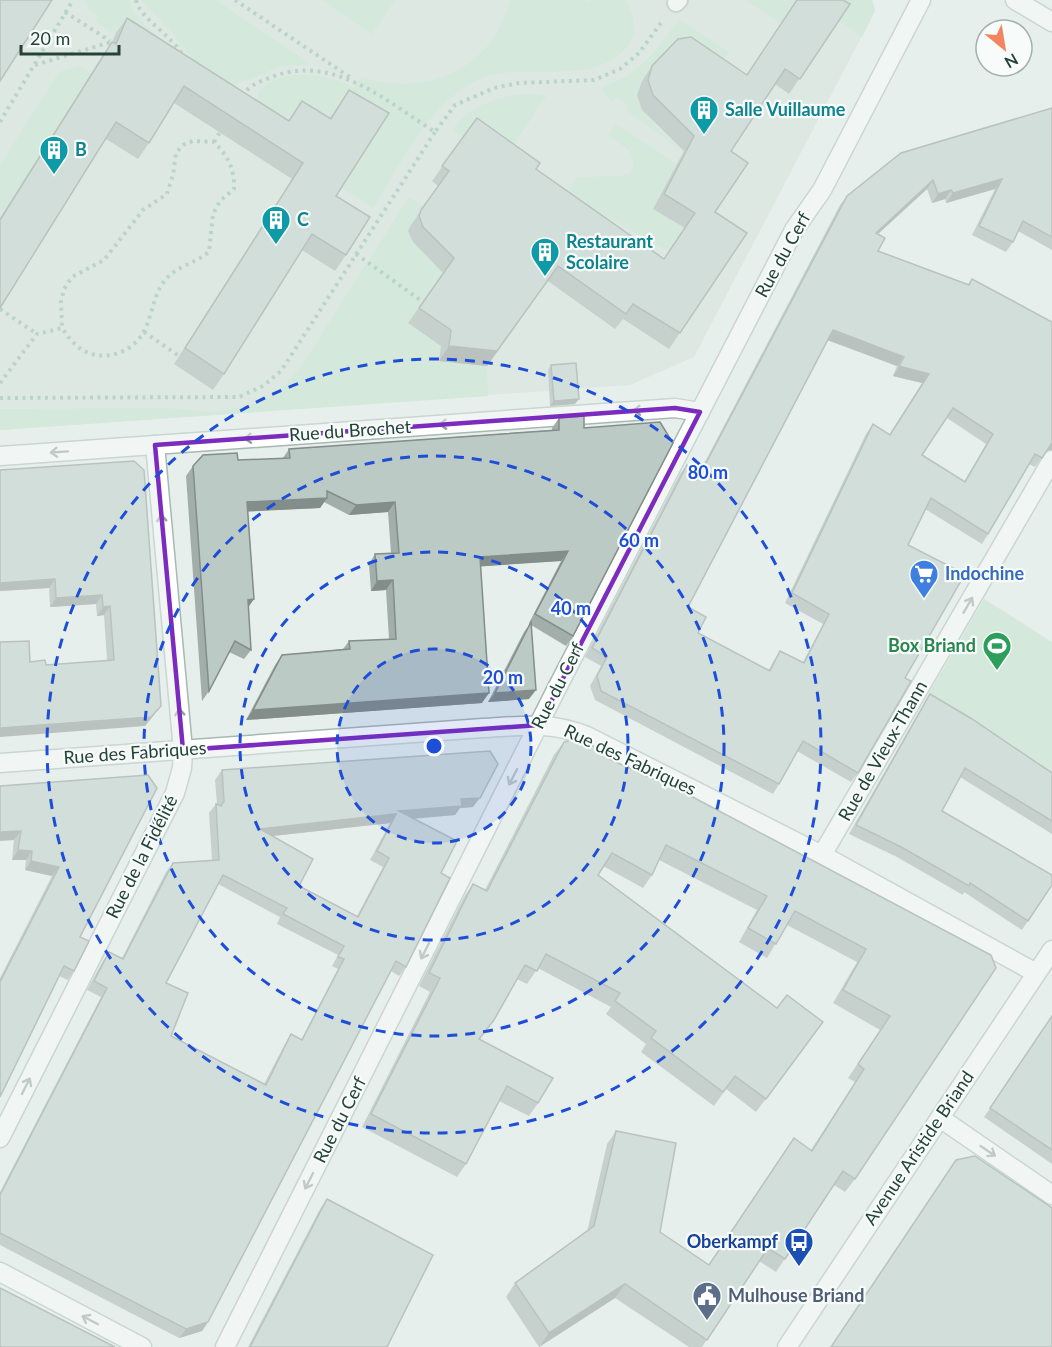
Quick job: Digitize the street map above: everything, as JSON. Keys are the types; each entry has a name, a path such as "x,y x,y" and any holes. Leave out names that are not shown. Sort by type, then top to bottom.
{"street":[{"name":"Rue du Cerf","path":"225,1347 539,724 794,230 822,190 921,0"},
{"path":"1015,0 1052,22"},
{"name":"Rue du Brochet","path":"0,456 675,408 700,412"},
{"name":"Rue de la Fidélité","path":"0,1138 175,793 182,768 183,750 155,445"},
{"name":"Rue de Vieux-Thann","path":"822,855 1052,460"},
{"name":"Rue des Fabriques","path":"0,763 539,724 563,726 822,855 1036,973"},
{"name":"Avenue Aristide Briand","path":"787,1347 1052,950"},
{"path":"940,1118 1052,1195"},
{"path":"0,1272 142,1347"}],"path":[{"path":"0,122 72,2 63,0"},
{"path":"136,0 138,7 161,29 186,61"},
{"path":"235,0 435,132"},
{"path":"0,398 239,397 263,386 281,371 435,132 455,105 494,88 519,83 594,80 620,69 639,53 677,2"},
{"path":"35,65 111,42 65,12"},
{"path":"239,101 245,91 257,82 286,71 314,70 355,81"},
{"path":"213,142 220,132"},
{"path":"193,141 213,142 226,154 235,178 234,189 220,201 213,214 209,252 198,262 167,278 157,291 144,332 130,347 110,357 89,354 74,344 62,328 61,302 64,289 72,277 104,260 143,210 167,194 173,176 176,153 183,145 193,141"},
{"path":"356,254 423,302"},
{"path":"0,309 37,334"},
{"path":"0,383 37,334 62,328"},
{"path":"144,332 179,356"}],"highlighted area":[{"path":"675,408 700,412 539,725 183,750 155,445"}],"shaded area":[{"path":"0,0 872,0 875,11 694,357 630,385 0,430"}],"green space":[{"path":"85,0 130,0 133,12 173,52 115,35 95,21 98,15 88,9"},
{"path":"141,0 216,0 310,64 282,66 231,86 197,67 172,32"},
{"path":"322,0 395,0 372,34"},
{"path":"510,0 584,0 590,3 592,0 626,0 633,16 635,35 620,54 602,65 582,70 493,75 472,83 441,107 428,122 404,156 373,208 341,187 338,106 320,135 282,131 253,121 259,91 269,83 292,75 318,76 354,87 361,77 386,83 410,84 433,80 454,72 473,60 489,44 501,24"},
{"path":"745,0 797,0 781,23"},
{"path":"811,0 872,0 875,11 862,37"},
{"path":"679,19 729,52 722,63 769,94 760,106 644,78 639,89 639,100 644,111 661,131 689,156 626,110 628,105 616,97 612,101 604,94 602,87 627,76 637,68 655,51"},
{"path":"79,66 91,73 0,218 0,165 59,72"},
{"path":"521,94 547,95 504,159 452,130 474,109 500,98"},
{"path":"616,124 677,164 658,211 686,227 669,252 597,211 594,215 566,196 577,177 621,176 630,173 634,165 630,151 608,135"},
{"path":"409,197 424,207 410,228 411,240 434,264 456,255 408,323 441,346 439,361 487,366 488,396 0,430 0,409 166,408 214,412 257,404 286,384 300,368"},
{"name":"Box Briand","path":"984,599 1052,642 1052,788 924,702"}],"building":[{"path":"0,0 52,0 0,81"},
{"path":"797,0 843,0 850,4 800,79 785,69 731,151 748,163 715,212 747,233 680,333 633,304 626,314 558,266 497,351 449,346 451,330 419,308 454,258 423,227 419,216 449,171 442,166 477,118 540,163 536,169 664,259 695,213 664,194 694,136 653,95 648,80 652,66 678,39 691,37 747,75"},
{"path":"127,18 289,121 302,101 331,119 349,90 389,113 336,196 370,217 346,255 312,234 224,374 185,348 303,163 184,86 149,143 116,122 0,308 0,220 112,42 116,44"},
{"path":"1052,108 1052,237 1023,221 1013,242 979,226 1002,179 953,193 951,190 938,194 933,180 876,233 885,238 878,251 969,285 972,279 1052,322 1052,443 1042,458 1035,454 988,534 931,498 908,545 965,574 905,678 911,681 858,773 803,741 779,784 601,691 597,676 607,657 592,648 687,465 697,480 847,196 901,153","holes":["833,330 904,357 899,366 929,374 890,435 873,424 792,593 829,614 804,663 780,651 770,671 698,633 706,617 688,607","953,408 993,434 965,482 922,455"]},
{"path":"576,363 579,399 554,401 551,365"},
{"path":"584,416 584,428 660,422 673,443 573,636 535,614 568,551 480,557 489,693 253,710 282,655 350,649 349,641 396,639 393,580 377,581 375,554 399,553 395,502 356,505 327,491 327,498 247,502 254,599 248,600 251,650 235,641 209,691 193,466 203,455 237,453 238,460 290,458 289,449 559,430 559,418"},
{"path":"134,461 144,470 161,706 151,717 0,728 0,642 29,641 30,662 45,660 46,665 114,660 110,606 103,607 102,595 56,598 55,579 0,583 0,470"},
{"path":"531,622 536,690 495,693"},
{"path":"930,694 972,719 1052,773 1052,821 965,768 942,811 1052,875 1052,885 1028,921 970,883 969,886 903,848 856,825"},
{"path":"577,738 611,755 609,759 689,795 991,955 996,968 855,1179 843,1171 785,1259 768,1248 707,1340 625,1284 549,1333 515,1283 594,1226 616,1131 676,1143 660,1232 709,1265 794,1138 812,1151 864,1069 858,1064 890,1016 843,990 866,949 795,911 776,944 748,928 767,896 666,845 652,875 612,853 598,875 777,1008 787,995 823,1022 766,1099 735,1076 723,1092 651,1038 656,1031 615,1001 620,993 546,954 537,971 525,965 494,1020 479,1039 553,1078 538,1103 507,1086 466,1164 371,1114 440,978 429,973 473,884 487,891 564,742"},
{"path":"490,751 498,764 480,798 461,799 462,806 399,811 457,841 441,873 450,878 406,967 396,961 208,1322 186,1329 0,1233 0,1195 107,988 94,981 109,952 123,959 173,863 219,860 216,804 221,806 224,801 222,770","holes":["396,814 377,851 389,858 358,917 299,886 313,859 260,829","223,875 287,908 283,914 344,946 338,957 344,959 302,1040 291,1034 266,1085 171,1036 188,993 166,983"]},
{"path":"148,775 157,788 80,937 89,941 74,971 64,966 0,1097 0,982 59,867 31,861 32,851 18,850 21,831 0,832 0,786"},
{"path":"1052,1016 1052,1150 990,1108"},
{"path":"975,1156 1052,1208 1052,1347 831,1347 956,1160"},
{"path":"327,1199 433,1255 387,1347 250,1347"},
{"path":"0,1288 115,1347 0,1347"}],"place":[{"name":"Salle Vuillaume","path":"704,136"},
{"name":"B","path":"54,176"},
{"name":"C","path":"276,246"},
{"name":"Restaurant Scolaire","path":"545,278"},
{"name":"Indochine","path":"924,600"},
{"name":"Box Briand","path":"997,672"},
{"name":"Oberkampf","path":"799,1268"},
{"name":"Mulhouse Briand","path":"707,1322"}]}
